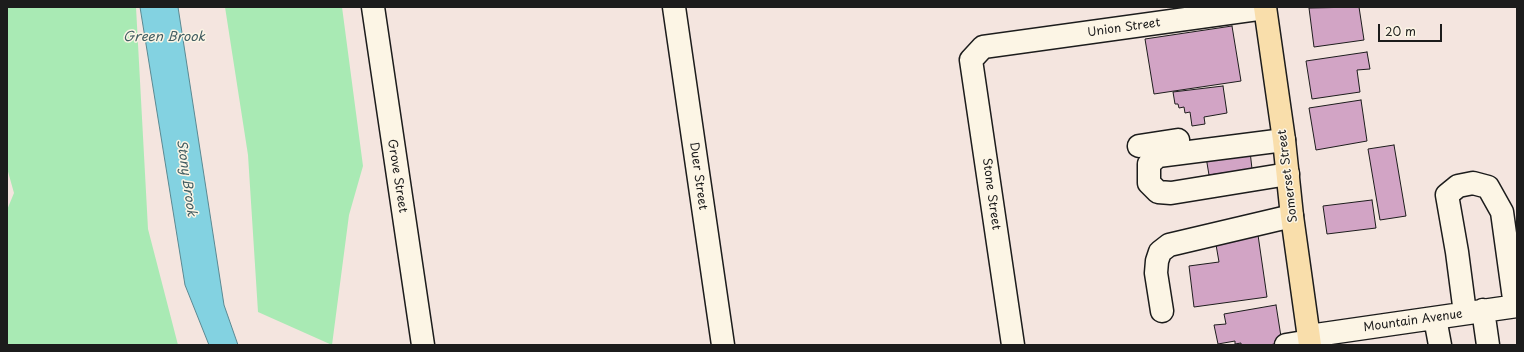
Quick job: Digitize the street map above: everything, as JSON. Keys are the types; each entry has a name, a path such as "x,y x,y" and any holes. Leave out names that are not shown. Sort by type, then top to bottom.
{"main road":[{"name":"Somerset Street","path":"1265,8 1310,340"}],"street":[{"name":"Grove Street","path":"373,7 423,345"},
{"name":"Duer Street","path":"674,7 723,345"},
{"name":"Union Street","path":"983,47 1265,8"},
{"name":"Stone Street","path":"983,47 971,60 1013,345"},
{"path":"1139,146 1283,133"},
{"path":"1283,133 1158,156 1149,164 1149,183 1158,192 1171,193 1288,174"},
{"path":"1488,345 1474,312 1457,252 1447,195 1458,186 1473,183 1488,187 1502,212 1516,306"},
{"path":"1162,311 1156,273 1157,261 1160,252 1169,245 1292,216"},
{"name":"Mountain Avenue","path":"1286,345 1435,318 1516,306"},
{"path":"1435,318 1440,345"}],"green space":[{"path":"7,7 136,7 148,229 178,345 7,345 7,210 14,193 7,168"},
{"path":"225,7 342,7 363,166 349,215 332,345 258,312 248,155"}],"water":[{"name":"Green Brook","path":"140,7 178,7 224,305 238,345 209,345 185,285"}],"building":[{"path":"1359,7 1364,40 1314,47 1309,8"},
{"path":"1232,26 1241,81 1154,94 1145,39"},
{"path":"1367,52 1370,69 1357,70 1360,92 1312,99 1306,61"},
{"path":"1223,86 1227,113 1204,117 1205,124 1192,126 1190,112 1185,113 1184,107 1179,108 1178,104 1175,104 1173,92"},
{"path":"1361,100 1367,141 1316,150 1309,108"},
{"path":"1394,145 1406,216 1380,220 1368,149"},
{"path":"1250,151 1252,169 1209,175 1206,157"},
{"path":"1372,200 1376,228 1327,234 1323,206"},
{"path":"1258,235 1267,297 1194,307 1189,266 1219,262 1215,239"},
{"path":"1276,305 1282,343 1268,345 1241,345 1241,343 1235,344 1235,341 1218,344 1214,325 1226,324 1224,314"}],"water label":[{"name":"Stony Brook","path":"186,178"}]}
